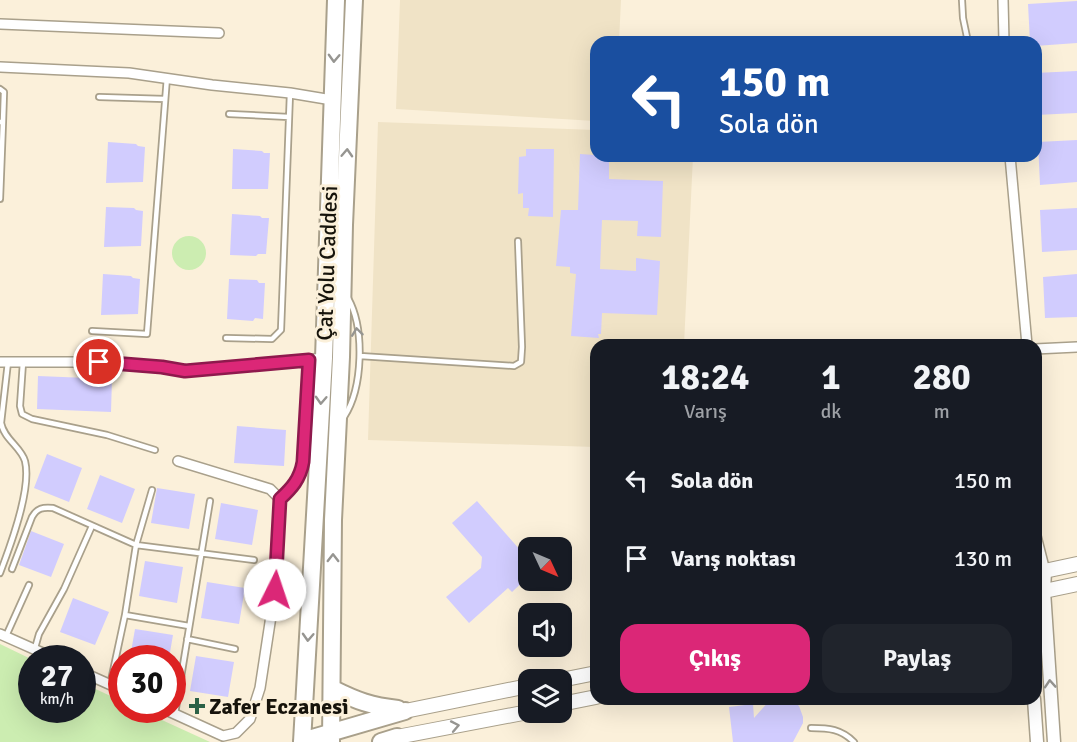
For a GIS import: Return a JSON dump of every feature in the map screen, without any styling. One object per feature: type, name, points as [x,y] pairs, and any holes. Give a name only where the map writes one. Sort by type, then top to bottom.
[{"type":"highway","name":"Çat Yolu Caddesi","points":[[300,742],[316,359],[336,0]]},
{"type":"highway","name":"Çat Yolu Caddesi","points":[[332,737],[333,520],[354,0]]},
{"type":"highway","points":[[333,689],[360,703],[405,711]]},
{"type":"highway","points":[[300,742],[332,737],[405,711]]},
{"type":"main road","points":[[1042,572],[1077,564]]},
{"type":"main road","points":[[1042,591],[1077,584]]},
{"type":"main road","points":[[572,678],[590,674]]},
{"type":"main road","points":[[405,711],[518,688]]},
{"type":"main road","points":[[572,702],[590,698]]},
{"type":"main road","points":[[390,740],[518,714]]},
{"type":"street","points":[[1003,0],[1004,36]]},
{"type":"street","points":[[0,24],[219,33]]},
{"type":"street","points":[[0,67],[129,73],[332,100]]},
{"type":"street","points":[[1011,162],[1026,339]]},
{"type":"street","points":[[1042,349],[1077,347]]},
{"type":"street","points":[[4,362],[99,362],[185,371],[316,359]]},
{"type":"street","points":[[178,461],[270,489],[280,499],[275,590],[260,688],[250,719],[236,733],[223,736],[186,719]]},
{"type":"street","points":[[1042,622],[1054,742]]},
{"type":"street","points":[[3,635],[24,645]]},
{"type":"street","points":[[1034,705],[1037,742]]},
{"type":"lane","points":[[962,0],[967,36]]},
{"type":"lane","points":[[92,331],[147,334],[166,77]]},
{"type":"lane","points":[[0,89],[4,92],[0,199]]},
{"type":"lane","points":[[226,338],[272,339],[281,330],[290,93]]},
{"type":"lane","points":[[99,97],[165,99]]},
{"type":"lane","points":[[229,114],[289,117]]},
{"type":"lane","points":[[360,356],[514,366],[521,362],[518,241]]},
{"type":"lane","points":[[338,427],[353,403],[359,376],[360,356],[354,309],[343,288]]},
{"type":"lane","points":[[280,499],[294,487],[301,474],[316,359]]},
{"type":"lane","points":[[0,573],[12,542],[28,478],[25,459],[1,433],[4,362]]},
{"type":"lane","points":[[23,362],[20,406],[22,414],[32,419],[107,435],[155,450]]},
{"type":"lane","points":[[119,645],[136,546],[152,490]]},
{"type":"lane","points":[[186,645],[210,501]]},
{"type":"lane","points":[[12,569],[36,511],[44,507],[53,508],[136,546],[254,560]]},
{"type":"lane","points":[[36,645],[92,526]]},
{"type":"lane","points":[[3,635],[29,585]]},
{"type":"lane","points":[[125,615],[189,626]]},
{"type":"lane","points":[[187,639],[235,649]]},
{"type":"lane","points":[[811,728],[832,728],[854,742]]},
{"type":"shaded area","points":[[400,0],[621,0],[619,36],[590,36],[590,121],[396,109]]},
{"type":"shaded area","points":[[378,122],[590,130],[590,162],[693,162],[684,339],[590,339],[590,447],[368,440]]},
{"type":"green space","points":[[189,236],[201,241],[206,253],[201,265],[189,270],[177,265],[172,253],[177,241]]},
{"type":"green space","points":[[0,644],[18,653],[18,723],[96,723],[96,689],[108,695],[108,723],[168,723],[210,742],[0,742]]},
{"type":"building","points":[[1077,1],[1077,43],[1042,46],[1042,36],[1030,36],[1028,4]]},
{"type":"building","points":[[1077,71],[1077,113],[1042,115],[1042,73]]},
{"type":"building","points":[[1077,140],[1077,182],[1040,185],[1039,162],[1042,162],[1042,142]]},
{"type":"building","points":[[108,142],[145,147],[143,182],[106,183]]},
{"type":"building","points":[[233,149],[270,153],[268,189],[232,189]]},
{"type":"building","points":[[526,149],[554,149],[553,217],[528,216],[529,208],[523,208],[523,193],[518,194],[519,157],[526,156]]},
{"type":"building","points":[[580,154],[590,155],[590,162],[609,162],[609,179],[663,181],[661,237],[637,236],[638,221],[602,220],[600,269],[636,271],[636,258],[660,261],[657,315],[602,313],[599,338],[571,336],[576,274],[570,273],[570,267],[556,266],[561,210],[578,210]]},
{"type":"building","points":[[106,207],[134,208],[143,211],[141,246],[104,247]]},
{"type":"building","points":[[1077,208],[1077,250],[1042,252],[1040,210]]},
{"type":"building","points":[[232,214],[269,218],[266,254],[230,255]]},
{"type":"building","points":[[103,274],[140,279],[138,314],[101,315]]},
{"type":"building","points":[[1077,274],[1077,317],[1045,318],[1043,277]]},
{"type":"building","points":[[229,279],[257,280],[259,283],[265,283],[263,319],[255,318],[253,321],[227,319]]},
{"type":"building","points":[[38,376],[112,379],[111,412],[37,409]]},
{"type":"building","points":[[237,426],[286,430],[284,466],[234,463]]},
{"type":"building","points":[[47,454],[82,468],[69,502],[34,488]]},
{"type":"building","points":[[100,475],[135,489],[122,523],[87,509]]},
{"type":"building","points":[[157,488],[195,494],[189,529],[151,523]]},
{"type":"building","points":[[477,501],[518,548],[518,586],[512,592],[508,588],[469,623],[446,597],[481,568],[482,557],[452,523]]},
{"type":"building","points":[[221,503],[258,510],[252,545],[215,539]]},
{"type":"building","points":[[31,531],[64,544],[51,577],[19,565]]},
{"type":"building","points":[[145,561],[183,567],[177,603],[139,596]]},
{"type":"building","points":[[207,582],[245,588],[239,624],[201,618]]},
{"type":"building","points":[[73,598],[109,612],[95,645],[60,632]]},
{"type":"building","points":[[135,629],[173,635],[171,645],[132,645]]},
{"type":"building","points":[[196,656],[234,662],[228,697],[190,691]]},
{"type":"building","points":[[753,705],[754,718],[766,705],[798,705],[803,723],[793,742],[733,742],[729,707]]},
{"type":"place","name":"Zafer Eczanesi","points":[[197,706]]},
{"type":"route","points":[[99,362],[185,371],[309,360],[305,449],[301,474],[294,487],[280,499],[275,590]]}]
